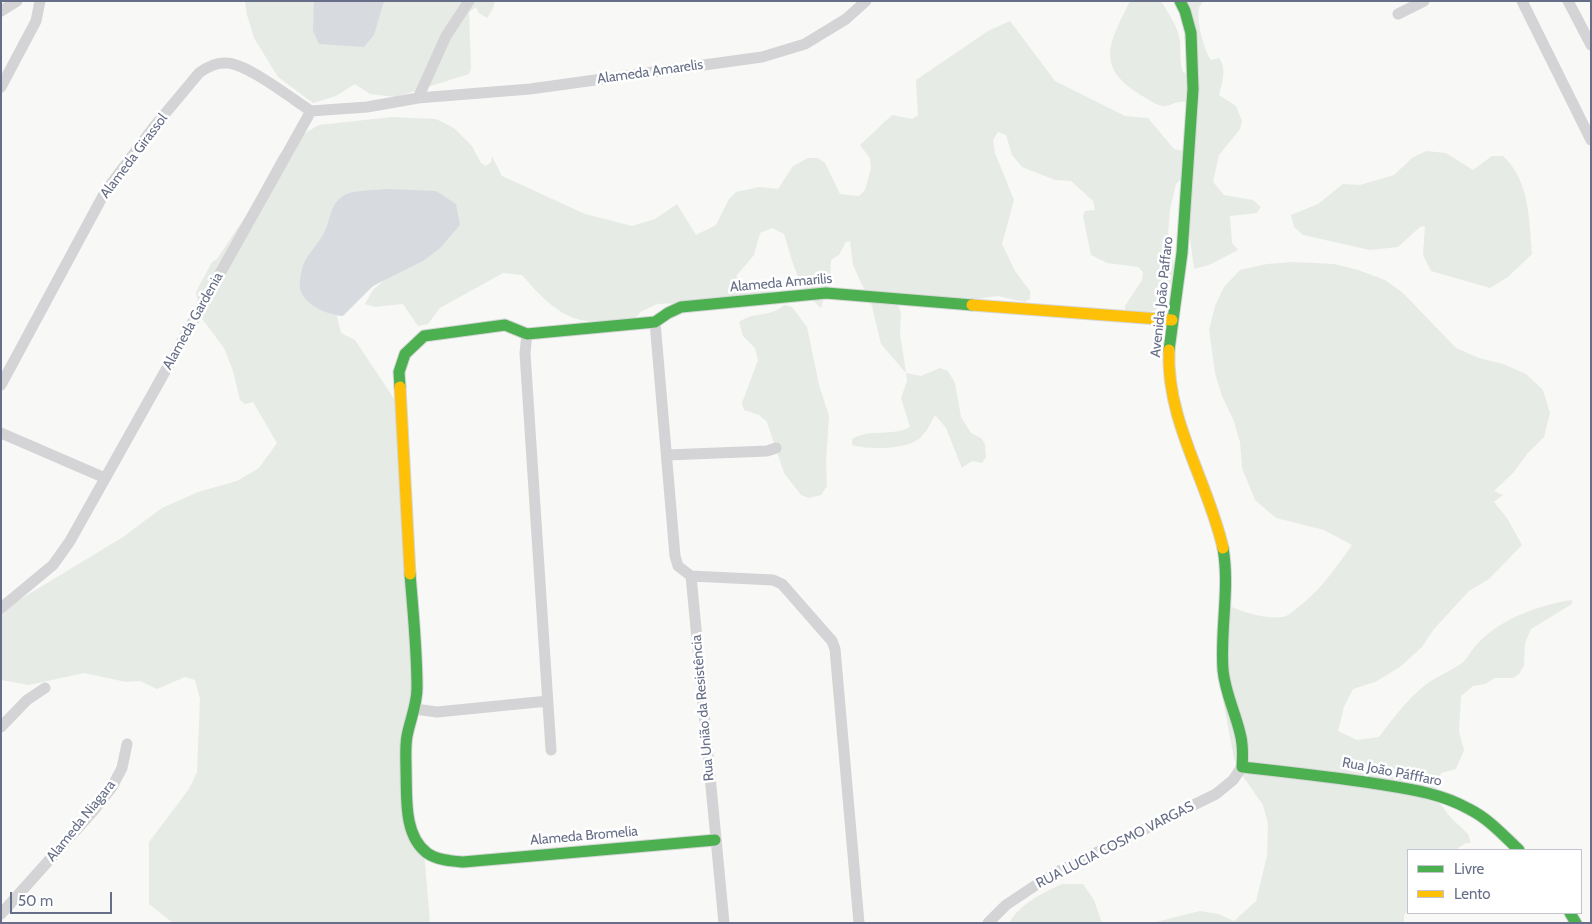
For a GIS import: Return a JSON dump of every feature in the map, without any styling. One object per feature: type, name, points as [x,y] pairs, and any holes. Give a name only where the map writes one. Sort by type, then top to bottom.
[{"type":"street","points":[[1,11],[17,1]]},
{"type":"street","points":[[1,87],[32,29],[40,1]]},
{"type":"street","points":[[311,111],[367,107],[418,98],[446,36],[469,1]]},
{"type":"street","name":"Alameda Amarelis","points":[[418,98],[530,89],[762,57],[813,40],[846,19],[866,1]]},
{"type":"street","name":"Avenida João Paffaro","points":[[1180,1],[1187,15],[1191,32],[1193,52],[1192,119],[1179,274],[1172,320],[1169,364],[1178,412],[1188,450],[1218,524],[1224,549],[1226,604],[1222,651],[1223,673],[1227,694],[1241,736],[1244,751],[1242,767]]},
{"type":"street","points":[[1398,14],[1424,1]]},
{"type":"street","points":[[1522,1],[1591,140]]},
{"type":"street","points":[[1568,1],[1591,45]]},
{"type":"street","name":"Alameda Girassol","points":[[1,385],[105,192],[153,128],[199,73],[208,66],[218,63],[235,64],[251,72],[311,111]]},
{"type":"street","name":"Alameda Gardenia","points":[[1,608],[52,565],[70,541],[311,111]]},
{"type":"street","name":"Alameda Amarilis","points":[[405,354],[424,336],[505,326],[527,334],[655,322],[681,307],[826,293],[848,293],[1172,320]]},
{"type":"street","points":[[655,322],[675,556],[678,566],[691,576],[773,580],[782,584],[832,641],[835,649],[858,923]]},
{"type":"street","points":[[527,334],[525,353],[552,750]]},
{"type":"street","name":"Alameda Bromelia","points":[[405,354],[399,372],[417,689],[415,709],[406,746],[407,805],[412,831],[417,842],[427,854],[443,860],[463,862],[715,840]]},
{"type":"street","points":[[1,433],[105,478]]},
{"type":"street","points":[[667,455],[767,451],[776,448]]},
{"type":"street","name":"Rua União da Resistência","points":[[691,576],[715,840]]},
{"type":"street","points":[[1,727],[27,700],[45,688]]},
{"type":"street","points":[[415,709],[437,712],[548,701]]},
{"type":"street","name":"Alameda Niagara","points":[[1,914],[94,810],[112,787],[122,768],[127,744]]},
{"type":"street","name":"Rua João Páfffaro","points":[[1242,767],[1337,777],[1426,792],[1470,809],[1519,849]]},
{"type":"street","name":"RUA LUCIA COSMO VARGAS","points":[[988,923],[1006,905],[1051,875],[1216,794],[1233,780],[1242,767]]},
{"type":"street","points":[[715,840],[724,923]]},
{"type":"shaded area","points":[[245,1],[495,1],[493,9],[487,18],[479,13],[476,7],[469,12],[471,69],[469,74],[396,97],[370,94],[355,84],[336,96],[313,103],[278,77],[254,38]]},
{"type":"shaded area","points":[[314,1],[384,1],[374,35],[364,47],[319,44],[313,31]]},
{"type":"shaded area","points":[[1130,1],[1161,1],[1177,30],[1183,72],[1188,74],[1181,1],[1203,1],[1198,13],[1203,43],[1211,60],[1219,58],[1223,66],[1219,95],[1236,106],[1242,121],[1240,129],[1219,155],[1213,182],[1224,195],[1253,200],[1261,207],[1257,213],[1230,216],[1232,243],[1238,250],[1209,265],[1194,269],[1183,182],[1179,181],[1176,184],[1170,209],[1168,235],[1174,266],[1169,293],[1156,310],[1143,314],[1125,310],[1125,306],[1142,280],[1143,272],[1138,267],[1107,263],[1091,255],[1083,216],[1085,211],[1095,210],[1093,201],[1071,181],[1055,180],[1022,167],[1012,155],[1006,135],[998,132],[993,140],[995,153],[1014,200],[1002,244],[1015,271],[1030,291],[1030,299],[1024,302],[998,296],[963,301],[896,300],[901,313],[900,334],[906,373],[881,344],[872,306],[853,265],[850,241],[846,242],[839,255],[831,260],[830,279],[821,308],[807,292],[797,274],[784,234],[772,228],[760,233],[754,255],[736,276],[741,282],[774,292],[725,301],[657,304],[642,311],[624,328],[613,324],[572,317],[548,302],[522,275],[503,273],[440,308],[428,324],[418,326],[403,304],[375,307],[365,304],[373,290],[435,236],[335,308],[341,333],[355,340],[401,409],[415,709],[407,736],[412,831],[424,851],[430,923],[173,923],[149,904],[149,842],[189,789],[197,772],[200,699],[195,680],[185,677],[157,689],[140,681],[126,682],[84,673],[29,685],[1,680],[1,611],[123,537],[162,508],[198,492],[237,481],[259,468],[277,443],[253,402],[245,404],[240,400],[233,371],[224,348],[200,316],[196,292],[212,262],[217,259],[249,211],[279,155],[298,137],[319,125],[392,117],[436,119],[454,128],[472,146],[481,163],[486,166],[491,162],[492,156],[502,176],[585,214],[632,226],[655,219],[677,204],[696,235],[716,225],[729,199],[736,192],[759,187],[778,189],[793,166],[808,158],[818,158],[825,163],[840,194],[859,196],[865,190],[871,168],[870,158],[860,145],[892,115],[912,119],[918,115],[916,80],[988,31],[1010,21],[1055,81],[1125,116],[1148,118],[1174,149],[1183,151],[1189,103],[1181,102],[1163,106],[1147,99],[1132,89],[1120,79],[1113,69],[1110,58],[1111,48],[1118,25]]},
{"type":"shaded area","points":[[1426,151],[1446,153],[1473,170],[1492,156],[1503,156],[1519,177],[1529,215],[1532,254],[1508,277],[1490,288],[1431,271],[1423,255],[1425,226],[1420,227],[1398,247],[1370,250],[1303,235],[1294,227],[1291,215],[1318,204],[1343,184],[1360,185],[1394,175],[1412,158]]},
{"type":"shaded area","points":[[388,189],[436,191],[456,204],[460,225],[440,248],[423,261],[373,286],[343,316],[330,314],[317,308],[302,294],[300,286],[302,269],[324,233],[335,204],[347,194]]},
{"type":"shaded area","points":[[1293,262],[1334,264],[1385,280],[1403,293],[1456,348],[1526,374],[1543,390],[1550,413],[1544,437],[1527,454],[1514,472],[1494,491],[1503,495],[1494,502],[1507,518],[1522,545],[1489,579],[1469,591],[1434,629],[1422,647],[1400,667],[1375,682],[1353,689],[1344,707],[1338,731],[1357,740],[1379,737],[1418,691],[1463,662],[1477,644],[1497,627],[1521,614],[1546,605],[1572,600],[1572,604],[1531,629],[1525,643],[1524,666],[1519,674],[1513,678],[1495,678],[1485,684],[1473,686],[1461,696],[1459,731],[1464,750],[1456,769],[1441,773],[1435,797],[1451,818],[1468,834],[1471,843],[1466,843],[1457,849],[1407,849],[1407,912],[1404,915],[1404,923],[1152,923],[1200,911],[1218,914],[1234,921],[1256,901],[1267,856],[1268,824],[1263,805],[1242,775],[1234,758],[1221,690],[1226,604],[1247,613],[1264,617],[1287,615],[1305,602],[1320,587],[1352,545],[1324,530],[1276,518],[1255,500],[1242,468],[1240,442],[1215,373],[1209,330],[1215,306],[1224,287],[1240,270],[1267,264]]},
{"type":"shaded area","points":[[784,305],[792,307],[807,327],[819,385],[829,416],[826,462],[827,486],[821,495],[809,498],[801,495],[784,473],[767,422],[759,415],[744,410],[742,403],[758,360],[755,348],[743,336],[739,322],[750,317],[773,312]]},
{"type":"shaded area","points":[[940,368],[948,371],[955,383],[961,417],[971,433],[981,438],[985,444],[986,457],[982,463],[972,461],[962,468],[946,428],[935,415],[922,436],[906,445],[868,448],[852,445],[852,439],[859,436],[896,432],[910,427],[901,398],[907,381],[906,373],[921,376]]},
{"type":"shaded area","points":[[1062,884],[1083,884],[1094,900],[1102,923],[1009,923],[1019,910],[1039,895]]},
{"type":"traffic: fast","points":[[1169,350],[1182,253],[1193,89],[1191,33],[1180,1]]},
{"type":"traffic: fast","points":[[400,387],[399,372],[405,354],[424,336],[505,325],[527,334],[655,322],[681,307],[826,293],[972,305]]},
{"type":"traffic: fast","points":[[1223,548],[1226,579],[1223,670],[1241,737],[1242,767],[1361,781],[1436,795],[1476,813],[1496,828],[1518,849]]},
{"type":"traffic: fast","points":[[410,574],[416,645],[417,688],[406,744],[407,803],[410,826],[419,845],[427,853],[440,859],[463,862],[715,840]]},
{"type":"traffic: fast","points":[[1571,914],[1576,923]]},
{"type":"traffic: slow","points":[[972,305],[1172,320]]},
{"type":"traffic: slow","points":[[1169,350],[1170,376],[1174,401],[1189,451],[1208,499],[1223,548]]},
{"type":"traffic: slow","points":[[400,387],[410,574]]}]
